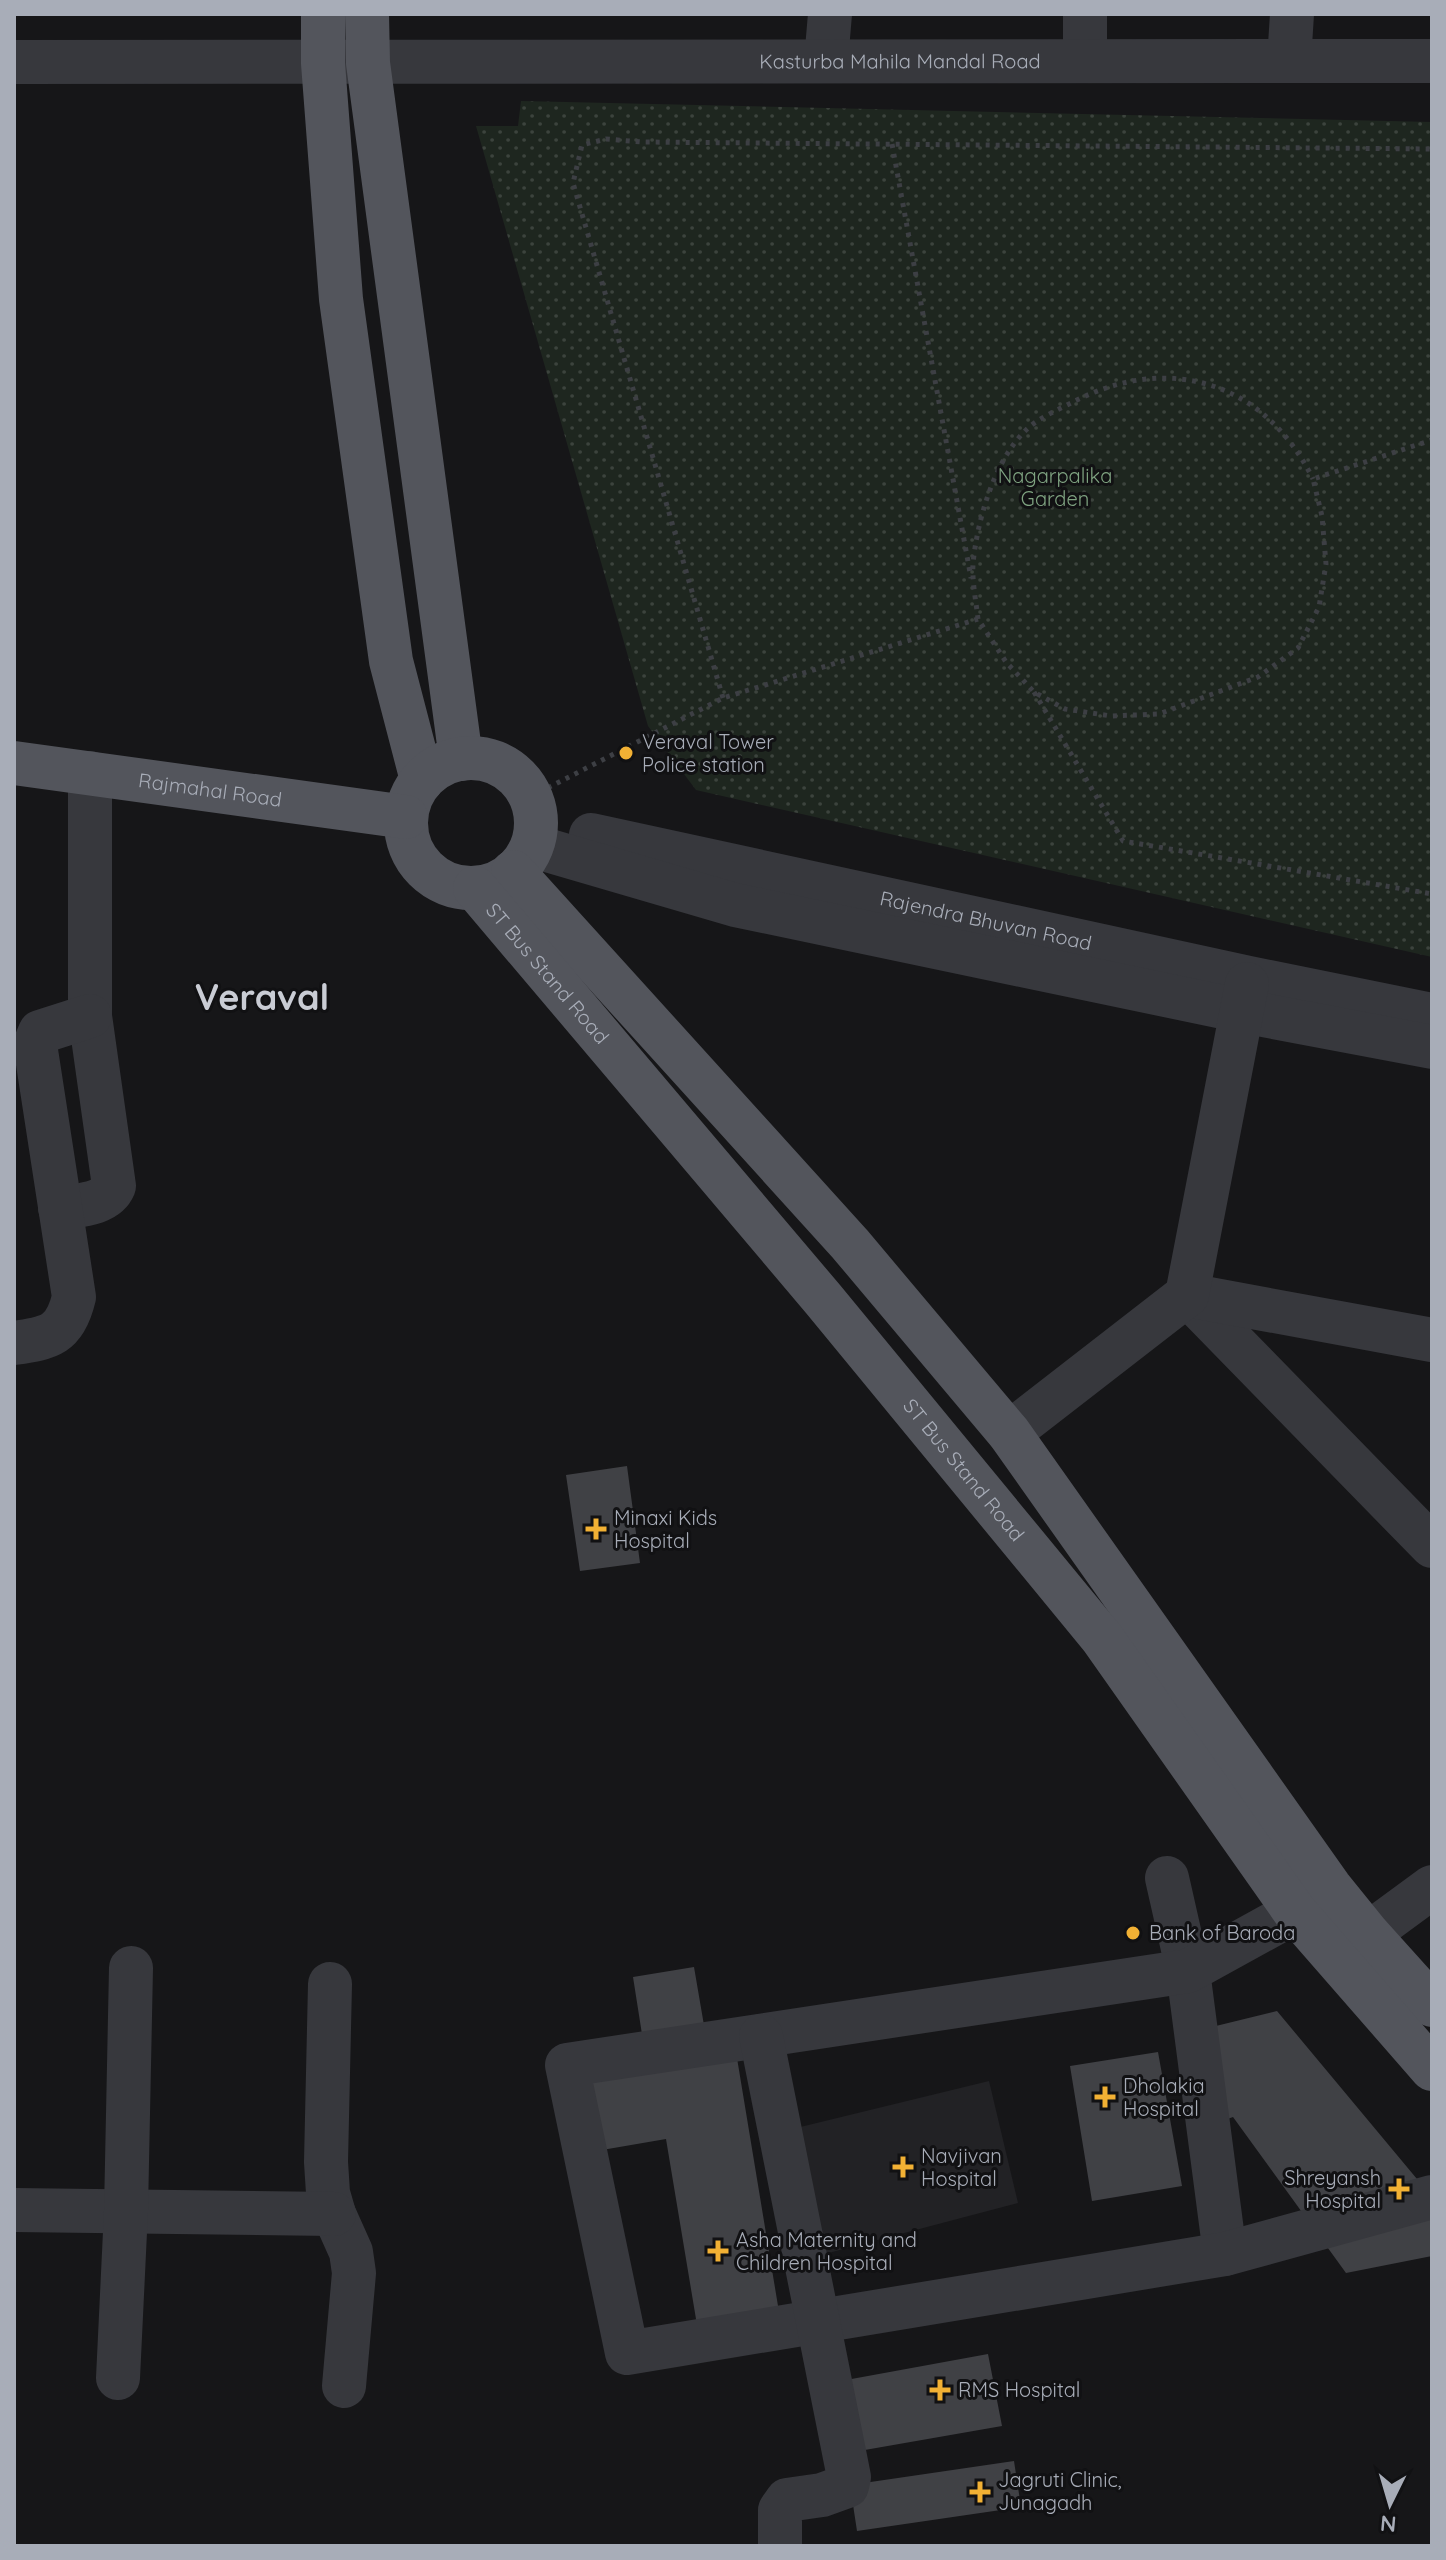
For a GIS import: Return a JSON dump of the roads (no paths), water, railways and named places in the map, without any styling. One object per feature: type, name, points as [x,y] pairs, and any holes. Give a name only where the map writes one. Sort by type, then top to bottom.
[{"type":"main road","points":[[323,14],[323,63],[341,299],[384,614],[414,798],[407,838],[415,856],[428,872],[445,883],[465,888],[518,845],[522,782],[505,767],[484,759],[461,759],[440,766],[414,798]]},
{"type":"main road","points":[[367,14],[368,63],[461,759]]},
{"type":"main road","name":"Rajmahal Road","points":[[14,763],[90,773],[414,798]]},
{"type":"main road","name":"ST Bus Stand Road","points":[[518,845],[1009,1433],[1330,1887],[1432,2005]]},
{"type":"main road","name":"ST Bus Stand Road","points":[[518,845],[823,1299],[1102,1638],[1295,1912],[1432,2069]]},
{"type":"street","points":[[826,61],[830,14]]},
{"type":"street","points":[[1085,14],[1085,61]]},
{"type":"street","points":[[1289,61],[1292,14]]},
{"type":"street","name":"Kasturba Mahila Mandal Road","points":[[14,62],[1432,61]]},
{"type":"street","points":[[60,1208],[95,1202],[111,1194],[114,1186],[90,1016],[90,773]]},
{"type":"street","name":"Rajendra Bhuvan Road","points":[[518,845],[1245,994],[1432,1015]]},
{"type":"street","points":[[1009,1433],[1187,1295],[1245,994],[1432,1047]]},
{"type":"street","points":[[14,1343],[44,1339],[69,1320],[74,1297],[35,1044],[40,1032],[90,1016]]},
{"type":"street","points":[[1187,1295],[1432,1340]]},
{"type":"street","points":[[1187,1295],[1432,1546]]},
{"type":"street","points":[[1167,1878],[1188,1971],[1225,2254]]},
{"type":"street","points":[[1330,1887],[1295,1912],[1188,1971],[567,2065],[627,2353],[1225,2254],[1432,2197]]},
{"type":"street","points":[[1368,1934],[1432,1887]]},
{"type":"street","points":[[118,2378],[126,2211],[131,1968]]},
{"type":"street","points":[[330,1984],[328,2193],[351,2252],[354,2273],[344,2386]]},
{"type":"street","points":[[761,2036],[849,2477],[847,2486],[822,2495],[787,2500],[780,2510],[780,2546]]},
{"type":"street","points":[[14,2210],[334,2214]]},
{"type":"place","name":"Veraval Tower Police station","points":[[626,753]]},
{"type":"place","name":"Minaxi Kids Hospital","points":[[596,1529]]},
{"type":"place","name":"Bank of Baroda","points":[[1133,1933]]},
{"type":"place","name":"Dholakia Hospital","points":[[1105,2097]]},
{"type":"place","name":"Navjivan Hospital","points":[[903,2167]]},
{"type":"place","name":"Shreyansh Hospital","points":[[1399,2189]]},
{"type":"place","name":"Asha Maternity and Children Hospital","points":[[718,2251]]},
{"type":"place","name":"RMS Hospital","points":[[940,2390]]},
{"type":"place","name":"Jagruti Clinic, Junagadh","points":[[980,2492]]},
{"type":"district","name":"Veraval","points":[[262,997]]},
{"type":"park label","name":"Nagarpalika Garden","points":[[1055,488]]}]
